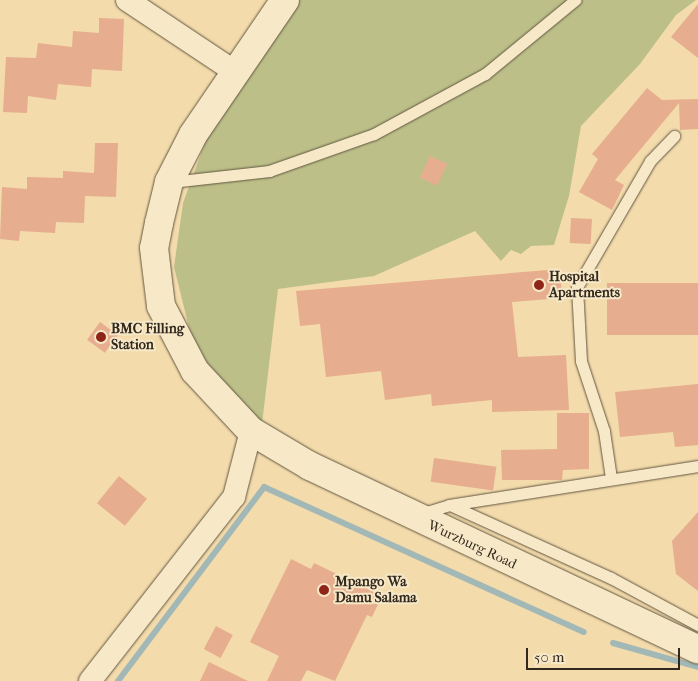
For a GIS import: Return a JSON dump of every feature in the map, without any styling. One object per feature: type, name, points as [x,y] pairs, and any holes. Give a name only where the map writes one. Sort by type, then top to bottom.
[{"type":"main road","name":"Wurzburg Road","points":[[285,0],[193,136],[169,182],[154,248],[161,306],[195,371],[251,431],[411,517],[698,649]]},
{"type":"street","points":[[127,0],[237,73]]},
{"type":"street","points":[[90,681],[234,497],[251,431]]},
{"type":"lane","points":[[169,182],[269,171],[374,134],[485,74],[575,0]]},
{"type":"lane","points":[[611,478],[604,432],[581,360],[577,287],[650,161],[674,136]]},
{"type":"lane","points":[[411,517],[449,505],[611,478],[698,466]]},
{"type":"lane","points":[[449,505],[611,578],[698,625]]},
{"type":"green space","points":[[295,0],[696,0],[676,15],[640,64],[581,126],[569,196],[554,245],[531,246],[521,254],[511,250],[501,261],[475,231],[374,276],[278,289],[262,424],[197,360],[174,267],[183,203],[214,118]]},
{"type":"building","points":[[698,4],[698,58],[671,37]]},
{"type":"building","points":[[99,18],[124,19],[122,71],[92,69],[91,87],[58,84],[56,100],[28,96],[27,113],[3,112],[6,57],[36,58],[38,43],[72,47],[73,31],[99,33]]},
{"type":"building","points":[[647,88],[662,100],[698,99],[698,129],[680,130],[679,103],[615,180],[624,185],[612,210],[579,192],[598,159],[592,154]]},
{"type":"building","points":[[95,143],[118,143],[116,197],[85,196],[84,223],[56,222],[55,233],[20,231],[19,241],[0,239],[2,187],[27,189],[27,177],[63,178],[63,171],[94,173]]},
{"type":"building","points":[[430,156],[447,164],[437,186],[420,178]]},
{"type":"building","name":"Hospital Apartments","points":[[571,218],[592,219],[591,244],[570,243]]},
{"type":"building","points":[[560,269],[562,298],[512,302],[518,357],[566,355],[569,410],[492,412],[492,400],[432,406],[431,394],[385,400],[381,371],[326,377],[320,324],[300,326],[296,291]]},
{"type":"building","points":[[607,283],[698,283],[698,335],[607,335]]},
{"type":"building","points":[[100,322],[118,335],[105,353],[87,340]]},
{"type":"building","points":[[698,384],[698,445],[675,447],[673,432],[620,437],[615,392]]},
{"type":"building","points":[[557,413],[589,413],[589,469],[563,470],[562,480],[502,480],[501,450],[557,449]]},
{"type":"building","points":[[434,458],[496,467],[493,491],[431,482]]},
{"type":"building","points":[[119,476],[147,499],[125,526],[97,503]]},
{"type":"building","points":[[698,512],[698,591],[676,574],[672,541]]},
{"type":"building","points":[[291,559],[311,569],[314,563],[382,596],[372,617],[367,615],[335,681],[307,670],[301,681],[267,681],[279,656],[250,642]]},
{"type":"building","points":[[216,626],[233,635],[221,658],[204,649]]},
{"type":"building","points":[[209,662],[248,681],[200,681]]},
{"type":"waterway","points":[[118,681],[264,487],[584,632]]},
{"type":"waterway","points":[[613,643],[698,667]]},
{"type":"place","name":"Hospital Apartments","points":[[539,285]]},
{"type":"place","name":"BMC Filling Station","points":[[101,337]]},
{"type":"place","name":"Mpango Wa Damu Salama","points":[[324,590]]}]
